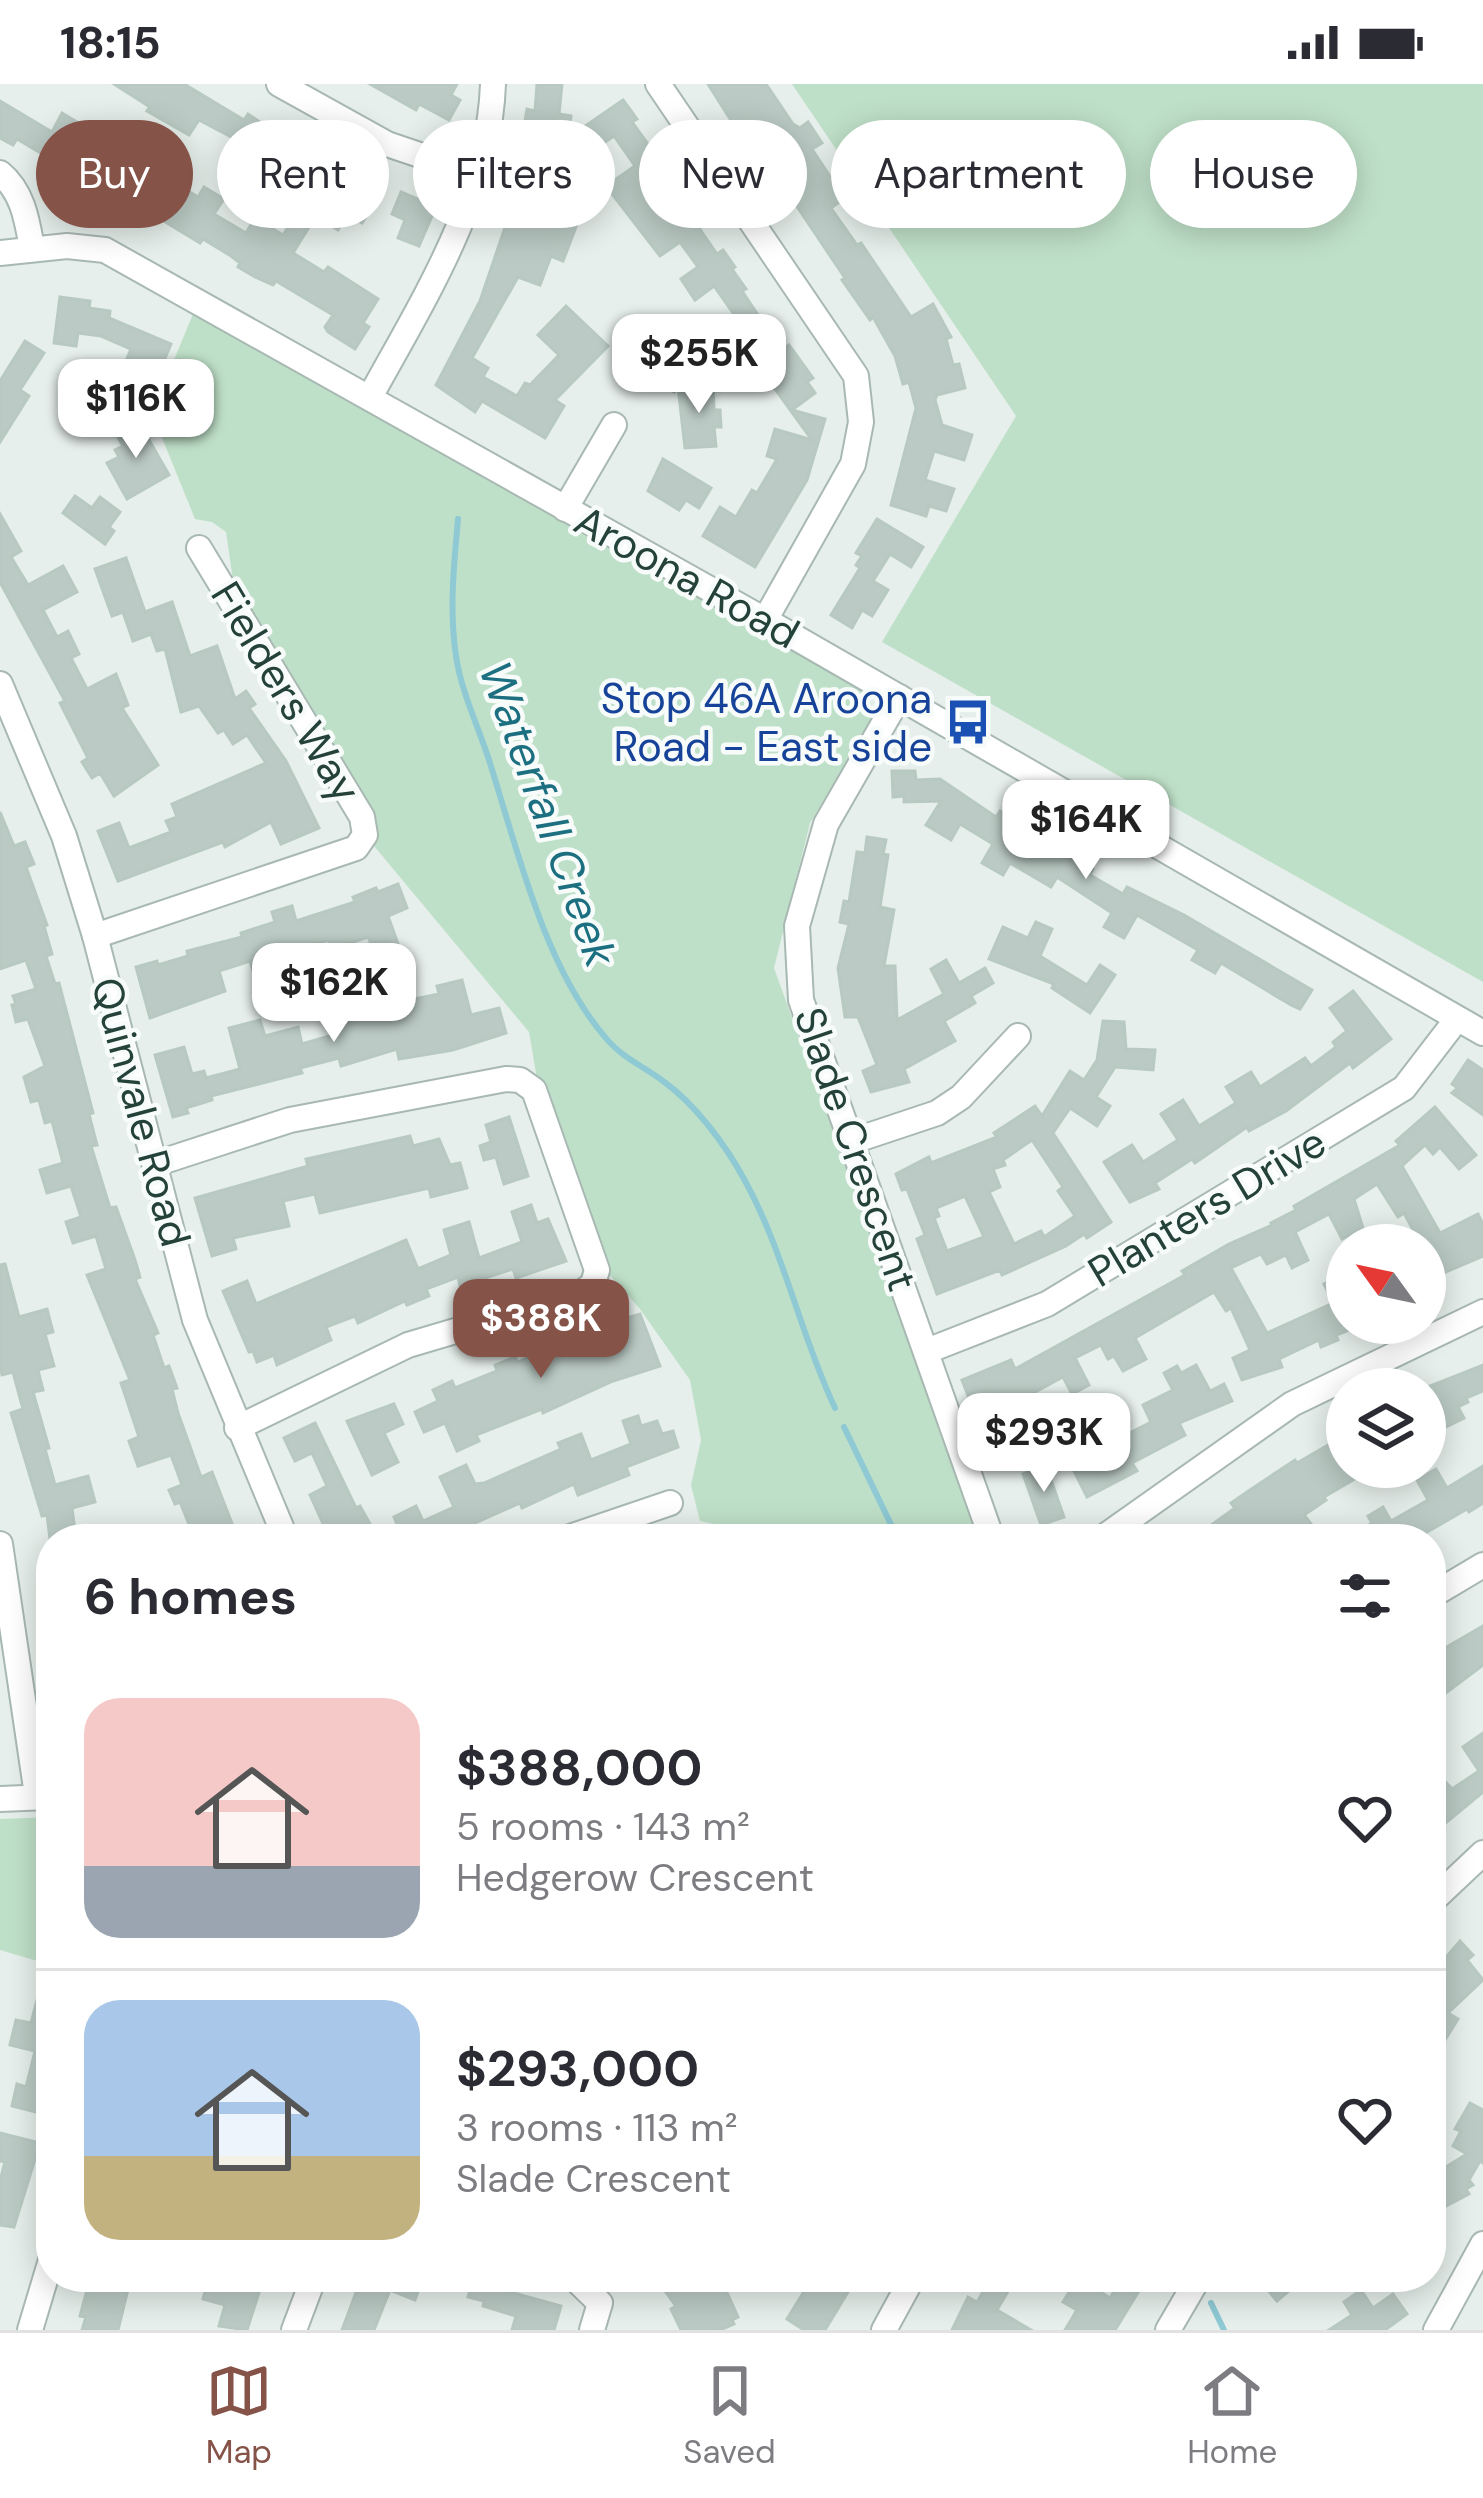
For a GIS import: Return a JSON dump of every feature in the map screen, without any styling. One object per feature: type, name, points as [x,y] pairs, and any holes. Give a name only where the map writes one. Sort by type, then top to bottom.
[{"type":"street","points":[[279,84],[387,144],[413,153]]},
{"type":"street","points":[[488,120],[493,84]]},
{"type":"street","points":[[658,84],[856,376],[861,422],[854,464],[765,620]]},
{"type":"street","points":[[0,173],[22,202],[32,248]]},
{"type":"street","points":[[370,397],[450,252],[458,228]]},
{"type":"street","name":"Aroona Road","points":[[0,253],[67,246],[105,250],[765,620],[1483,1034]]},
{"type":"street","points":[[566,509],[614,424]]},
{"type":"street","name":"Fielders Way","points":[[95,936],[356,848],[364,835],[362,817],[199,548]]},
{"type":"street","name":"Quinvale Road","points":[[0,684],[8,724],[64,836],[95,936],[195,1320],[279,1524]]},
{"type":"street","name":"Slade Crescent","points":[[898,697],[826,824],[797,926],[801,1000],[987,1524]]},
{"type":"street","name":"Planters Drive","points":[[927,1352],[1047,1304],[1404,1088],[1456,1019]]},
{"type":"street","points":[[850,1142],[937,1113],[961,1097],[1018,1036]]},
{"type":"street","points":[[155,1165],[290,1120],[520,1080],[534,1090],[597,1270],[593,1283],[580,1294],[408,1345],[237,1428]]},
{"type":"street","points":[[1122,1524],[1292,1404],[1483,1312]]},
{"type":"street","points":[[608,1524],[670,1503]]},
{"type":"street","points":[[2,1560],[36,1751]]},
{"type":"street","points":[[1446,1587],[1483,1564]]},
{"type":"street","points":[[0,1799],[36,1797]]},
{"type":"street","points":[[1446,1888],[1483,1852]]},
{"type":"street","points":[[1436,2330],[1483,2244]]},
{"type":"street","points":[[30,2330],[41,2292]]},
{"type":"street","points":[[294,2330],[308,2292]]},
{"type":"street","points":[[589,2292],[601,2303],[592,2330]]},
{"type":"street","points":[[884,2330],[906,2292]]},
{"type":"street","points":[[1168,2330],[1190,2292]]},
{"type":"green space","points":[[792,84],[1483,84],[1483,982],[882,642],[1016,416],[889,228],[1126,228],[1126,120],[831,120],[831,142]]},
{"type":"green space","points":[[193,314],[870,695],[873,718],[810,823],[774,968],[975,1524],[700,1521],[691,1485],[701,1440],[690,1380],[608,1273],[537,1079],[529,1032],[374,846],[373,820],[233,580],[226,532],[212,522],[195,519],[152,413]]},
{"type":"green space","points":[[36,1818],[36,1961],[0,1950],[0,1819]]},
{"type":"building","points":[[114,84],[184,84],[244,120],[217,120],[217,129],[199,120],[193,129],[193,120],[163,120],[147,111],[150,107]]},
{"type":"building","points":[[370,84],[457,84],[451,95],[460,100],[449,120],[419,104],[416,110]]},
{"type":"building","points":[[537,84],[562,84],[559,114],[571,116],[570,120],[525,120],[527,109],[535,111]]},
{"type":"building","points":[[708,84],[766,84],[790,120],[731,120]]},
{"type":"building","points":[[623,100],[637,119],[632,122],[639,132],[639,228],[699,228],[717,254],[723,250],[735,267],[746,289],[742,291],[764,324],[784,349],[789,345],[813,378],[807,382],[815,393],[792,410],[825,419],[807,480],[755,567],[703,536],[720,507],[736,517],[752,490],[757,493],[777,459],[767,456],[775,429],[812,440],[765,375],[770,371],[737,330],[741,327],[738,320],[714,286],[695,300],[681,279],[698,267],[680,242],[660,256],[615,198],[615,180],[635,166],[615,137],[615,120],[594,120]]},
{"type":"building","points":[[0,101],[36,122],[36,150],[17,139],[13,145],[0,138]]},
{"type":"building","points":[[808,122],[822,143],[812,149],[831,178],[831,228],[845,228],[857,245],[861,243],[911,317],[933,304],[951,337],[946,339],[953,365],[959,364],[965,388],[937,395],[935,400],[942,425],[972,435],[964,460],[934,451],[925,480],[954,489],[946,511],[929,506],[926,516],[891,505],[916,408],[895,356],[873,317],[870,320],[842,280],[845,278],[807,221]]},
{"type":"building","points":[[204,187],[217,195],[217,228],[246,233],[249,228],[271,228],[283,235],[288,228],[309,228],[293,253],[324,272],[328,267],[378,299],[355,349],[328,332],[325,327],[333,315],[276,281],[273,285],[255,277],[238,267],[240,263],[231,256],[175,228],[193,228],[193,194],[198,197]]},
{"type":"building","points":[[401,192],[413,197],[413,228],[427,228],[419,246],[398,238],[405,220],[392,214]]},
{"type":"building","points":[[505,228],[576,228],[563,261],[551,256],[540,285],[518,277],[472,358],[488,368],[483,377],[517,396],[525,383],[530,385],[559,355],[538,335],[566,306],[608,346],[555,400],[564,406],[545,438],[482,401],[475,412],[436,385],[480,301]]},
{"type":"building","points":[[60,297],[90,301],[89,308],[110,311],[109,318],[171,344],[150,394],[129,386],[135,371],[124,366],[131,349],[101,336],[78,333],[76,346],[54,343]]},
{"type":"building","points":[[670,335],[681,342],[685,336],[702,347],[674,392],[623,365],[637,343],[658,355]]},
{"type":"building","points":[[25,341],[44,353],[20,390],[29,396],[0,442],[0,381]]},
{"type":"building","points":[[713,385],[714,410],[720,410],[721,427],[714,427],[716,446],[685,448],[678,387]]},
{"type":"building","points":[[137,419],[169,475],[127,499],[107,463],[119,457],[115,450],[123,446],[115,432]]},
{"type":"building","points":[[663,459],[711,488],[699,508],[686,500],[679,510],[648,491]]},
{"type":"building","points":[[75,496],[92,508],[100,497],[120,512],[105,544],[63,513]]},
{"type":"building","points":[[0,514],[21,551],[11,557],[28,585],[63,566],[77,592],[43,610],[57,637],[68,631],[79,654],[71,658],[87,689],[116,674],[128,705],[122,708],[158,765],[114,796],[100,773],[92,778],[82,762],[88,758],[60,703],[65,701],[0,582]]},
{"type":"building","points":[[877,519],[923,547],[911,567],[890,554],[873,581],[888,590],[872,616],[862,610],[852,628],[831,615],[860,568],[856,565],[862,556],[856,553]]},
{"type":"building","points":[[126,558],[145,612],[172,602],[190,656],[217,646],[235,699],[246,691],[255,704],[249,708],[286,761],[319,828],[281,844],[271,822],[225,847],[223,842],[118,881],[98,831],[119,823],[129,848],[171,832],[166,821],[177,817],[172,804],[266,763],[247,735],[233,744],[224,730],[218,733],[199,706],[181,712],[165,649],[157,651],[151,634],[133,641],[123,612],[112,616],[95,569]]},
{"type":"building","points":[[892,771],[915,771],[916,780],[940,779],[996,817],[1000,811],[1025,825],[1023,829],[1079,856],[1077,860],[1093,869],[1090,875],[1123,894],[1127,887],[1184,915],[1312,990],[1300,1009],[1221,963],[1215,973],[1192,960],[1198,950],[1137,915],[1124,938],[1104,927],[1112,913],[1057,877],[1051,887],[1010,863],[1003,875],[982,863],[993,844],[960,824],[951,840],[926,825],[941,801],[904,802],[904,796],[893,797]]},
{"type":"building","points":[[0,812],[14,846],[25,842],[34,864],[26,867],[47,925],[52,954],[46,956],[55,984],[59,983],[93,1113],[89,1114],[97,1145],[91,1146],[110,1208],[116,1207],[135,1260],[140,1277],[135,1279],[158,1333],[153,1335],[164,1368],[169,1366],[177,1388],[172,1389],[178,1413],[201,1477],[212,1472],[232,1524],[189,1524],[169,1490],[182,1485],[171,1455],[138,1466],[129,1441],[139,1437],[121,1383],[130,1380],[87,1275],[106,1269],[96,1236],[73,1243],[66,1222],[81,1217],[71,1186],[47,1193],[40,1170],[63,1163],[52,1121],[45,1123],[39,1100],[31,1102],[24,1077],[45,1066],[28,1019],[16,1022],[12,1005],[16,1004],[13,996],[36,989],[26,960],[0,969]]},
{"type":"building","points":[[867,837],[886,840],[880,907],[894,910],[884,966],[895,966],[897,1020],[944,994],[931,969],[946,960],[959,983],[985,968],[993,983],[971,996],[975,1003],[944,1021],[955,1041],[904,1069],[909,1082],[871,1092],[863,1071],[877,1065],[858,1017],[845,1017],[838,968],[849,924],[840,922],[844,901],[849,902],[857,852],[865,853]]},
{"type":"building","points":[[398,884],[407,908],[388,916],[398,944],[375,953],[368,937],[332,949],[329,940],[276,956],[283,976],[257,984],[250,961],[219,971],[225,991],[150,1018],[136,967],[157,961],[158,965],[188,956],[187,951],[242,937],[241,933],[275,922],[272,912],[292,906],[296,921],[355,902],[353,897],[376,888],[378,892]]},
{"type":"building","points":[[1036,922],[1052,929],[1040,956],[1087,985],[1100,965],[1115,975],[1090,1013],[1052,988],[1054,984],[989,959],[1003,927],[1028,938]]},
{"type":"building","points":[[462,980],[471,1015],[499,1008],[506,1033],[453,1050],[399,1059],[397,1049],[341,1066],[339,1058],[300,1068],[302,1073],[211,1096],[212,1100],[173,1117],[155,1055],[184,1047],[192,1074],[204,1071],[206,1078],[240,1069],[229,1028],[260,1020],[265,1036],[298,1027],[302,1044],[333,1035],[331,1026],[393,1012],[391,1004],[439,994],[437,986]]},
{"type":"building","points":[[1353,991],[1391,1039],[1286,1111],[1249,1131],[1247,1127],[1195,1163],[1192,1159],[1155,1183],[1159,1189],[1130,1202],[1104,1162],[1132,1145],[1143,1162],[1178,1140],[1161,1114],[1183,1100],[1199,1126],[1236,1103],[1226,1087],[1251,1072],[1260,1087],[1305,1058],[1311,1066],[1336,1047],[1333,1042],[1347,1031],[1330,1008]]},
{"type":"building","points":[[1103,1021],[1124,1022],[1126,1049],[1155,1050],[1153,1070],[1115,1067],[1096,1097],[1110,1106],[1097,1126],[1070,1108],[1053,1133],[1111,1222],[1087,1238],[1084,1234],[1002,1275],[1000,1270],[937,1294],[917,1239],[925,1235],[896,1174],[929,1157],[931,1163],[997,1137],[994,1133],[1035,1106],[1042,1116],[1070,1071],[1084,1080],[1097,1060]],"holes":[[[1032,1140],[1063,1187],[1058,1191],[1075,1216],[1044,1237],[1041,1231],[1014,1244],[989,1192],[1000,1187],[993,1169],[1005,1165],[1003,1160]],[[965,1196],[984,1237],[947,1251],[934,1218],[939,1216],[936,1208]]]},
{"type":"building","points":[[1468,1060],[1483,1070],[1483,1115],[1452,1093],[1458,1088],[1452,1084]]},
{"type":"building","points":[[1435,1107],[1476,1155],[1459,1169],[1440,1147],[1433,1154],[1425,1145],[1402,1166],[1435,1224],[1410,1224],[1404,1213],[1398,1217],[1377,1184],[1354,1199],[1362,1224],[1334,1224],[1329,1214],[1295,1232],[1308,1260],[1292,1268],[1286,1255],[1267,1264],[1261,1254],[1231,1268],[1267,1333],[1326,1306],[1328,1344],[1321,1347],[1319,1340],[1279,1359],[1282,1367],[1242,1380],[1233,1358],[1250,1350],[1231,1308],[1226,1311],[1214,1292],[1135,1338],[1146,1359],[1123,1371],[1114,1356],[1108,1359],[1101,1345],[1075,1358],[1089,1385],[1072,1394],[1063,1377],[1026,1397],[1033,1415],[1030,1420],[1013,1427],[999,1392],[971,1403],[962,1380],[1011,1360],[1015,1369],[1185,1275],[1182,1271],[1229,1244],[1272,1225],[1296,1210],[1294,1206],[1400,1145],[1396,1141]]},
{"type":"building","points":[[509,1117],[528,1176],[504,1184],[496,1157],[484,1160],[480,1146],[491,1142],[486,1125]]},
{"type":"building","points":[[410,1136],[413,1146],[439,1139],[450,1165],[460,1163],[467,1188],[431,1197],[429,1188],[320,1213],[315,1194],[283,1201],[289,1226],[233,1238],[236,1249],[212,1256],[195,1198],[308,1166],[306,1159]]},
{"type":"building","points":[[531,1205],[537,1223],[548,1219],[566,1261],[516,1278],[513,1269],[460,1286],[458,1277],[426,1289],[429,1296],[407,1305],[405,1301],[358,1323],[355,1316],[326,1327],[331,1340],[277,1365],[274,1355],[257,1362],[253,1351],[249,1352],[223,1291],[247,1281],[256,1304],[406,1240],[418,1269],[451,1255],[444,1230],[469,1222],[479,1258],[522,1242],[512,1212]]},
{"type":"building","points":[[1478,1214],[1483,1224],[1483,1256],[1446,1272],[1446,1230]]},
{"type":"building","points":[[5,1264],[19,1317],[47,1309],[53,1332],[45,1334],[54,1366],[38,1370],[43,1390],[33,1392],[55,1485],[88,1476],[95,1502],[72,1508],[74,1524],[48,1524],[47,1515],[42,1516],[11,1413],[23,1409],[13,1372],[2,1375],[0,1365],[0,1265]]},
{"type":"building","points":[[640,1314],[660,1366],[476,1435],[479,1441],[457,1451],[445,1423],[424,1432],[415,1412],[438,1401],[433,1390],[452,1381],[455,1388],[497,1371],[495,1365],[515,1357],[518,1362],[591,1329]]},
{"type":"building","points":[[1196,1365],[1210,1391],[1224,1384],[1232,1401],[1179,1423],[1185,1435],[1132,1463],[1137,1471],[1087,1497],[1074,1471],[1096,1460],[1083,1434],[1111,1420],[1120,1438],[1151,1422],[1143,1405],[1173,1390],[1164,1373],[1177,1366],[1181,1373]]},
{"type":"building","points":[[1483,1365],[1483,1391],[1466,1398],[1468,1402],[1458,1407],[1464,1418],[1446,1427],[1446,1380]]},
{"type":"building","points":[[394,1404],[403,1424],[384,1433],[398,1462],[372,1475],[347,1421]]},
{"type":"building","points":[[638,1416],[641,1426],[657,1421],[662,1434],[673,1431],[678,1447],[626,1467],[629,1475],[578,1495],[574,1484],[473,1524],[397,1524],[394,1517],[416,1506],[423,1521],[454,1507],[440,1477],[466,1465],[475,1484],[484,1483],[561,1449],[558,1443],[581,1434],[591,1460],[631,1444],[623,1421]]},
{"type":"building","points":[[315,1423],[356,1508],[360,1506],[370,1524],[323,1524],[310,1495],[327,1486],[312,1453],[295,1461],[284,1438]]},
{"type":"building","points":[[1326,1446],[1326,1488],[1339,1488],[1304,1515],[1311,1524],[1213,1524],[1235,1508],[1231,1503],[1295,1460]]},
{"type":"building","points":[[1046,1466],[1064,1517],[1041,1524],[1023,1474]]},
{"type":"building","points":[[1483,1466],[1483,1503],[1469,1512],[1441,1524],[1370,1524],[1368,1516],[1383,1507],[1391,1521],[1428,1500],[1421,1488],[1446,1486]]},
{"type":"building","points":[[1483,1626],[1483,1665],[1446,1693],[1446,1647]]},
{"type":"building","points":[[1483,1733],[1483,1792],[1446,1823],[1446,1782],[1452,1789],[1479,1771],[1463,1747]]},
{"type":"building","points":[[1460,1941],[1473,1955],[1467,1960],[1483,1980],[1448,2013],[1458,2019],[1446,2038],[1446,1957]]},
{"type":"building","points":[[36,2004],[36,2112],[12,2106],[17,2084],[26,2087],[35,2051],[10,2045],[16,2020],[31,2023]]},
{"type":"building","points":[[1470,2103],[1483,2110],[1483,2163],[1469,2180],[1473,2185],[1466,2189],[1469,2194],[1446,2206],[1446,2167],[1467,2154],[1453,2146],[1461,2131],[1455,2129]]},
{"type":"building","points":[[0,2133],[36,2142],[14,2227],[0,2225],[5,2162],[0,2161]]},
{"type":"building","points":[[86,2292],[127,2292],[118,2330],[82,2330],[86,2317],[80,2316]]},
{"type":"building","points":[[205,2292],[259,2292],[247,2330],[219,2326],[225,2305],[203,2299]]},
{"type":"building","points":[[356,2292],[389,2292],[374,2330],[342,2330]]},
{"type":"building","points":[[395,2292],[418,2292],[415,2300]]},
{"type":"building","points":[[470,2292],[511,2292],[561,2306],[554,2330],[512,2330],[516,2316],[468,2297]]},
{"type":"building","points":[[666,2292],[727,2292],[738,2317],[720,2330],[681,2330],[671,2309],[676,2306]]},
{"type":"building","points":[[804,2292],[848,2292],[825,2330],[804,2330],[787,2319]]},
{"type":"building","points":[[983,2292],[1005,2292],[997,2310],[1031,2330],[952,2330],[968,2297],[977,2302]]},
{"type":"building","points":[[1069,2292],[1100,2292],[1110,2298],[1114,2292],[1138,2292],[1115,2330],[1065,2330],[1077,2310],[1063,2302]]},
{"type":"building","points":[[1362,2292],[1373,2308],[1393,2294],[1407,2314],[1385,2330],[1329,2330],[1352,2315],[1344,2302]]},
{"type":"waterway","name":"Waterfall Creek","points":[[458,519],[453,604],[458,669],[549,941],[565,976],[605,1037],[686,1101],[736,1166],[770,1235],[835,1408]]},
{"type":"waterway","name":"Waterfall Creek","points":[[844,1427],[891,1524]]},
{"type":"waterway","name":"Waterfall Creek","points":[[1211,2303],[1224,2330]]},
{"type":"place","name":"Stop 46A Aroona Road - East side","points":[[968,722]]}]
